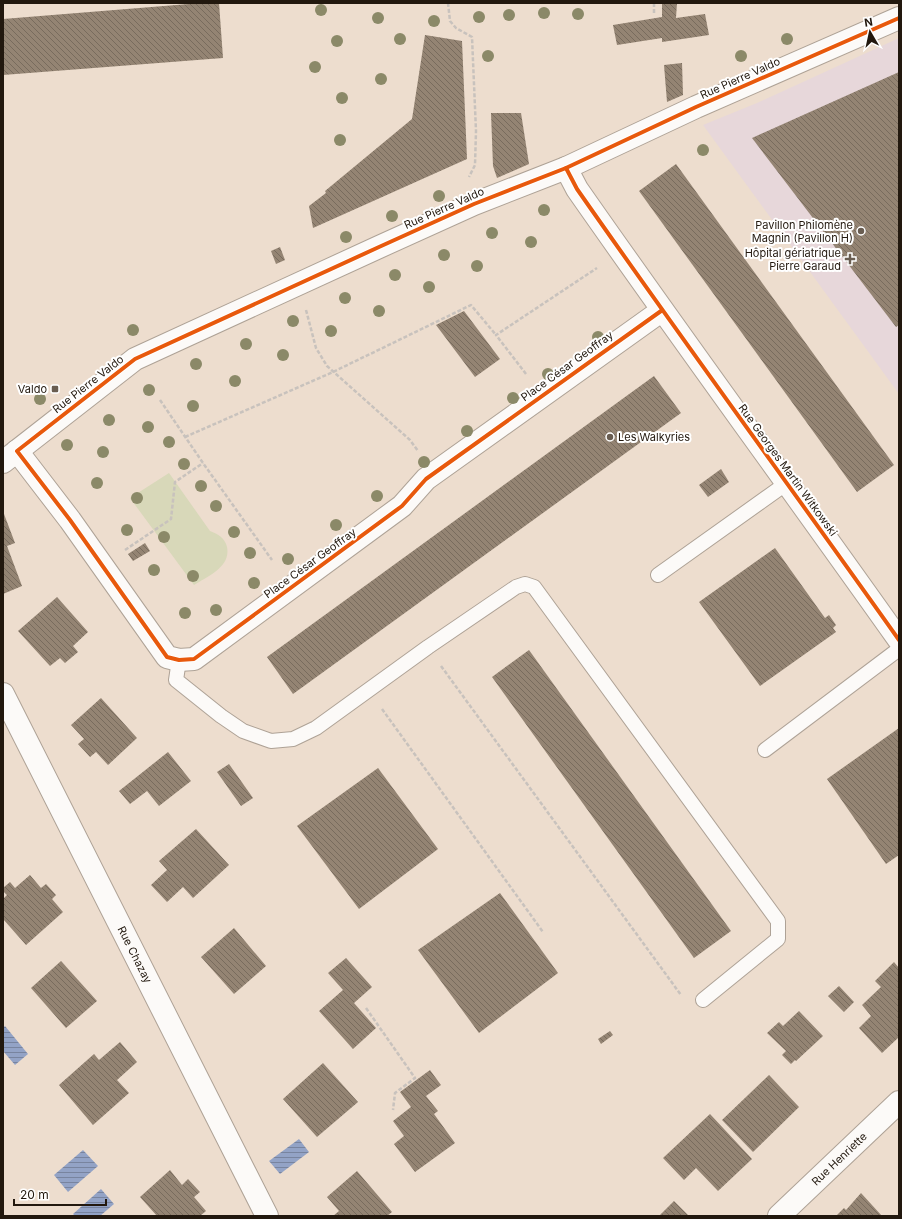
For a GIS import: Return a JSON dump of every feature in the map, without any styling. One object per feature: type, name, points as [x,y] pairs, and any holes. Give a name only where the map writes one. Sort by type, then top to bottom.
[{"type":"street","name":"Rue Pierre Valdo","points":[[10,457],[135,359],[474,204],[566,168],[696,107],[899,18]]},
{"type":"street","name":"Rue Georges Martin Witkowski","points":[[566,168],[577,189],[662,311],[899,640]]},
{"type":"street","name":"Place César Geoffray","points":[[178,660],[194,659],[402,506],[426,479],[662,311]]},
{"type":"street","points":[[10,457],[70,520],[167,657],[178,660]]},
{"type":"street","name":"Rue Chazay","points":[[3,694],[267,1216]]},
{"type":"street","name":"Rue Henriette","points":[[779,1216],[899,1102]]},
{"type":"lane","points":[[658,575],[787,483]]},
{"type":"lane","points":[[178,660],[176,680],[221,716],[243,731],[271,741],[294,739],[316,728],[428,647],[516,587],[525,584],[534,587],[778,921],[778,940],[702,1000]]},
{"type":"lane","points":[[766,750],[899,649]]},
{"type":"path","points":[[448,3],[450,21],[456,28],[472,37],[476,131],[475,158]]},
{"type":"path","points":[[654,3],[654,14]]},
{"type":"path","points":[[496,335],[597,268]]},
{"type":"path","points":[[185,437],[333,372],[471,305],[530,379]]},
{"type":"path","points":[[305,308],[316,348],[327,366],[415,446]]},
{"type":"path","points":[[160,400],[272,560]]},
{"type":"path","points":[[121,553],[171,519],[175,482],[203,463]]},
{"type":"path","points":[[428,647],[685,1001],[702,1000]]},
{"type":"path","points":[[368,690],[543,932]]},
{"type":"path","points":[[366,1008],[415,1078],[395,1093],[393,1110]]},
{"type":"shaded area","name":"Hôpital gériatrique Pierre Garaud","points":[[899,38],[899,394],[703,125],[757,103]]},
{"type":"green space","points":[[169,473],[210,531],[221,537],[225,541],[227,547],[226,560],[222,565],[212,574],[194,585],[130,498]]},
{"type":"water","points":[[5,1026],[28,1054],[15,1065],[3,1051],[3,1028]]},
{"type":"water","points":[[299,1139],[309,1152],[280,1174],[269,1161]]},
{"type":"water","points":[[83,1150],[98,1166],[68,1192],[54,1175]]},
{"type":"water","points":[[101,1189],[114,1204],[100,1216],[75,1216],[73,1214]]},
{"type":"building","points":[[201,3],[219,3],[223,58],[3,75],[3,19]]},
{"type":"building","points":[[662,3],[677,3],[676,18],[705,14],[709,35],[662,42],[662,38],[617,45],[613,25],[662,17]]},
{"type":"building","points":[[425,35],[462,41],[467,159],[313,228],[309,206],[412,119]]},
{"type":"building","points":[[682,63],[683,95],[667,102],[664,65]]},
{"type":"building","name":"Pavillon Philomène Magnin (Pavillon H)","points":[[899,72],[899,325],[896,327],[752,138]]},
{"type":"building","points":[[491,113],[521,113],[529,164],[497,178],[493,166]]},
{"type":"building","points":[[676,164],[894,465],[857,492],[639,191]]},
{"type":"building","points":[[280,247],[285,260],[276,264],[271,251]]},
{"type":"building","points":[[464,311],[500,359],[475,377],[436,325]]},
{"type":"building","points":[[654,376],[681,413],[293,694],[267,657]]},
{"type":"building","points":[[721,469],[729,482],[708,497],[699,485]]},
{"type":"building","points":[[4,514],[15,543],[7,546],[22,586],[3,594],[3,515]]},
{"type":"building","points":[[145,543],[150,551],[133,561],[128,554]]},
{"type":"building","points":[[775,548],[825,618],[829,615],[836,625],[833,628],[836,632],[760,686],[699,602]]},
{"type":"building","points":[[57,597],[88,632],[73,646],[78,652],[65,663],[60,658],[50,666],[18,631]]},
{"type":"building","points":[[529,650],[731,931],[694,958],[492,677]]},
{"type":"building","points":[[101,698],[137,738],[108,765],[96,752],[90,757],[78,744],[84,739],[71,725]]},
{"type":"building","points":[[899,728],[899,855],[886,864],[827,779]]},
{"type":"building","points":[[168,752],[191,781],[159,806],[147,791],[130,804],[119,791]]},
{"type":"building","points":[[229,764],[253,798],[241,806],[217,772]]},
{"type":"building","points":[[378,768],[438,849],[359,909],[297,826]]},
{"type":"building","points":[[196,829],[229,865],[193,898],[183,887],[167,902],[151,885],[167,870],[159,861]]},
{"type":"building","points":[[30,875],[41,888],[46,884],[56,895],[52,899],[63,912],[26,945],[3,919],[3,899],[7,895],[3,891],[3,888],[10,882],[15,888]]},
{"type":"building","points":[[500,893],[558,973],[479,1033],[418,950]]},
{"type":"building","points":[[234,928],[266,966],[234,994],[201,957]]},
{"type":"building","points":[[346,958],[372,987],[354,1003],[376,1028],[353,1049],[319,1011],[343,990],[328,973]]},
{"type":"building","points":[[61,961],[97,1001],[66,1028],[31,988]]},
{"type":"building","points":[[894,962],[899,968],[899,1037],[882,1053],[859,1028],[871,1016],[862,1005],[881,987],[875,981]]},
{"type":"building","points":[[839,986],[854,1002],[844,1012],[828,996]]},
{"type":"building","points":[[799,1011],[823,1036],[791,1064],[782,1055],[786,1051],[767,1033],[779,1022],[783,1026]]},
{"type":"building","points":[[610,1031],[613,1035],[601,1044],[598,1039]]},
{"type":"building","points":[[120,1042],[137,1062],[117,1080],[129,1093],[93,1125],[59,1085],[94,1054],[99,1060]]},
{"type":"building","points":[[323,1063],[358,1102],[317,1137],[283,1099]]},
{"type":"building","points":[[430,1070],[441,1085],[426,1096],[438,1111],[434,1114],[455,1143],[415,1172],[394,1144],[404,1136],[393,1121],[411,1107],[400,1092]]},
{"type":"building","points":[[769,1075],[799,1107],[753,1152],[722,1120]]},
{"type":"building","points":[[710,1114],[752,1159],[718,1191],[696,1168],[684,1180],[663,1158]]},
{"type":"building","points":[[170,1170],[182,1185],[188,1179],[200,1192],[194,1197],[206,1211],[200,1216],[157,1216],[140,1197]]},
{"type":"building","points":[[357,1171],[392,1212],[387,1216],[333,1216],[339,1211],[327,1197]]},
{"type":"building","points":[[861,1193],[882,1216],[836,1216],[844,1208],[846,1210]]},
{"type":"building","points":[[674,1201],[689,1216],[659,1216]]},
{"type":"cycle path","points":[[661,311],[426,479],[402,506],[194,659],[179,660],[167,657],[70,520],[17,451],[135,359],[474,204],[566,168],[696,107],[899,18]]},
{"type":"cycle path","points":[[566,168],[577,189],[617,246],[899,640]]},
{"type":"place","name":"Pavillon Philomène Magnin (Pavillon H)","points":[[861,231]]},
{"type":"place","name":"Hôpital gériatrique Pierre Garaud","points":[[850,259]]},
{"type":"place","name":"Valdo","points":[[55,389]]},
{"type":"place","name":"Les Walkyries","points":[[610,437]]}]
